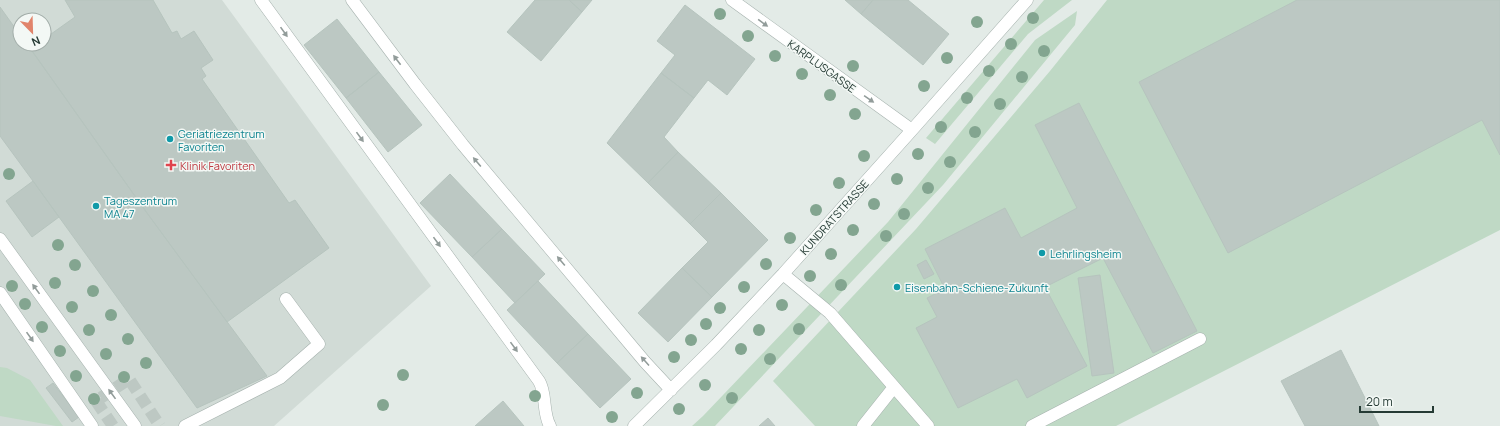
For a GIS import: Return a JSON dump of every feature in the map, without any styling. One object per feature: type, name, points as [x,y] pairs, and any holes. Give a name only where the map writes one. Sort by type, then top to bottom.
[{"type":"street","points":[[262,0],[539,381],[542,386],[546,414],[550,426]]},
{"type":"street","points":[[352,0],[463,145],[645,362],[671,390]]},
{"type":"street","name":"KARPLUSGASSE","points":[[732,0],[912,130]]},
{"type":"street","name":"KUNDRATSTRASSE","points":[[634,426],[716,345],[783,274],[1027,0]]},
{"type":"street","points":[[0,238],[135,426]]},
{"type":"street","points":[[783,274],[830,313],[928,426]]},
{"type":"street","points":[[0,293],[92,426]]},
{"type":"street","points":[[185,426],[280,378],[319,344],[286,299]]},
{"type":"street","points":[[1032,426],[1200,339]]},
{"type":"street","points":[[863,426],[894,387]]},
{"type":"shaded area","name":"Klinik Favoriten","points":[[0,0],[222,0],[431,286],[274,426],[0,426]]},
{"type":"green space","points":[[1044,0],[1072,0],[1028,34],[935,144],[926,138]]},
{"type":"green space","points":[[1107,0],[1500,0],[1500,230],[1116,426],[815,426],[773,381],[916,229],[1050,71]]},
{"type":"green space","points":[[1077,11],[1075,25],[943,185],[715,426],[692,426],[888,222],[1035,40]]},
{"type":"green space","points":[[0,367],[7,368],[30,380],[63,426],[0,416]]},
{"type":"building","name":"Geriatriezentrum Favoriten","points":[[65,0],[153,0],[172,33],[177,31],[181,39],[194,31],[213,60],[201,68],[206,76],[202,79],[289,203],[295,200],[329,248],[227,322],[147,213],[33,52],[52,52],[52,33],[75,17]]},
{"type":"building","points":[[535,0],[569,0],[582,12],[541,61],[507,32]]},
{"type":"building","points":[[569,0],[592,0],[582,12]]},
{"type":"building","points":[[845,0],[873,0],[861,14]]},
{"type":"building","points":[[873,0],[908,0],[949,34],[923,65],[861,14]]},
{"type":"building","points":[[1297,0],[1500,0],[1500,155],[1482,120],[1228,253],[1139,82]]},
{"type":"building","points":[[685,5],[755,59],[727,95],[708,80],[694,98],[661,73],[675,55],[657,41]]},
{"type":"building","name":"Tageszentrum MA 47","points":[[0,7],[12,24],[12,52],[33,52],[147,213],[267,376],[197,408],[0,136]]},
{"type":"building","points":[[337,19],[379,72],[346,98],[304,45]]},
{"type":"building","points":[[379,72],[422,125],[388,152],[346,98]]},
{"type":"building","points":[[661,73],[694,98],[664,137],[678,152],[648,183],[607,143]]},
{"type":"building","name":"Lehrlingsheim","points":[[1079,103],[1197,331],[1153,353],[1103,258],[1045,287],[1087,366],[1027,398],[1017,379],[958,408],[916,328],[937,317],[927,298],[945,289],[925,249],[1005,208],[1021,238],[1077,208],[1035,125]]},
{"type":"building","points":[[678,152],[721,193],[690,224],[648,183]]},
{"type":"building","points":[[450,174],[502,229],[472,257],[420,203]]},
{"type":"building","points":[[33,181],[59,217],[32,237],[6,201]]},
{"type":"building","points":[[721,193],[768,240],[712,297],[682,268],[708,242],[690,224]]},
{"type":"building","points":[[502,229],[545,274],[515,303],[472,257]]},
{"type":"building","points":[[926,260],[934,274],[924,279],[917,265]]},
{"type":"building","points":[[682,268],[712,297],[668,342],[638,313]]},
{"type":"building","points":[[1100,275],[1114,373],[1092,376],[1078,278]]},
{"type":"building","points":[[538,281],[588,334],[557,363],[507,310]]},
{"type":"building","points":[[588,334],[631,379],[600,408],[557,363]]},
{"type":"building","points":[[1341,350],[1379,426],[1305,426],[1281,381]]},
{"type":"building","points":[[53,383],[79,417],[72,422],[46,388]]},
{"type":"building","points":[[503,401],[524,426],[475,426]]},
{"type":"building","points":[[768,418],[775,426],[759,426]]},
{"type":"tunnel","points":[[113,426],[96,401],[129,379],[160,426]]},
{"type":"place","name":"Geriatriezentrum Favoriten","points":[[170,139]]},
{"type":"place","name":"Klinik Favoriten","points":[[171,165]]},
{"type":"place","name":"Tageszentrum MA 47","points":[[96,206]]},
{"type":"place","name":"Lehrlingsheim","points":[[1042,253]]},
{"type":"place","name":"Eisenbahn-Schiene-Zukunft","points":[[897,287]]}]
